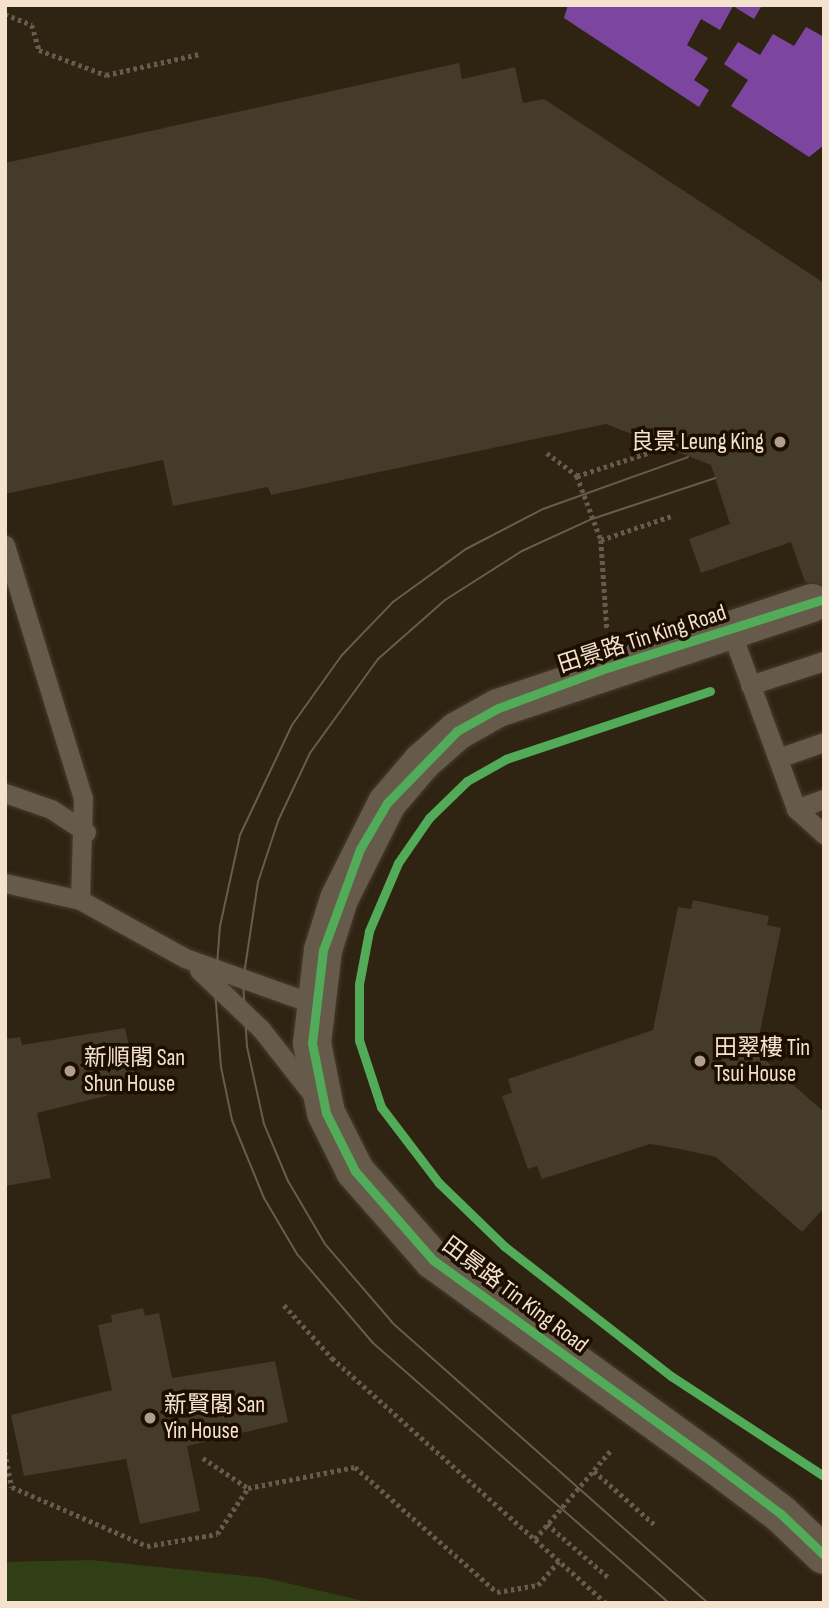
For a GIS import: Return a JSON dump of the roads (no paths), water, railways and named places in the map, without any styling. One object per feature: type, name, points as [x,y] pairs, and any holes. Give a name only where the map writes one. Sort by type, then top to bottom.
[{"type":"street","name":"田景路 Tin King Road","points":[[812,603],[731,631],[609,667],[498,709],[457,732],[422,762],[387,803],[360,849],[323,950],[314,1004],[316,1080],[326,1113],[355,1171],[433,1260],[726,1472],[824,1555]]},
{"type":"lane","points":[[5,545],[76,763],[86,832],[79,900]]},
{"type":"lane","points":[[731,631],[796,809],[824,834]]},
{"type":"lane","points":[[750,685],[824,661]]},
{"type":"lane","points":[[778,758],[824,742]]},
{"type":"lane","points":[[5,793],[51,809],[86,832]]},
{"type":"lane","points":[[796,809],[824,799]]},
{"type":"lane","points":[[5,883],[79,900],[186,958],[314,1004]]},
{"type":"lane","points":[[186,958],[261,1030],[326,1113]]},
{"type":"tram line","points":[[669,1603],[373,1343],[297,1254],[264,1198],[232,1120],[221,1067],[215,991],[220,926],[240,835],[292,725],[342,655],[393,602],[466,549],[543,509],[688,457]]},
{"type":"tram line","points":[[708,1603],[392,1322],[325,1244],[288,1181],[264,1124],[247,1047],[243,981],[258,882],[278,821],[310,753],[378,659],[445,600],[522,551],[592,519],[715,478]]},
{"type":"place","name":"良景 Leung King","points":[[780,442]]},
{"type":"place","name":"田翠樓 Tin Tsui House","points":[[700,1061]]},
{"type":"place","name":"新順閣 San Shun House","points":[[70,1071]]},
{"type":"place","name":"新賢閣 San Yin House","points":[[150,1418]]}]
